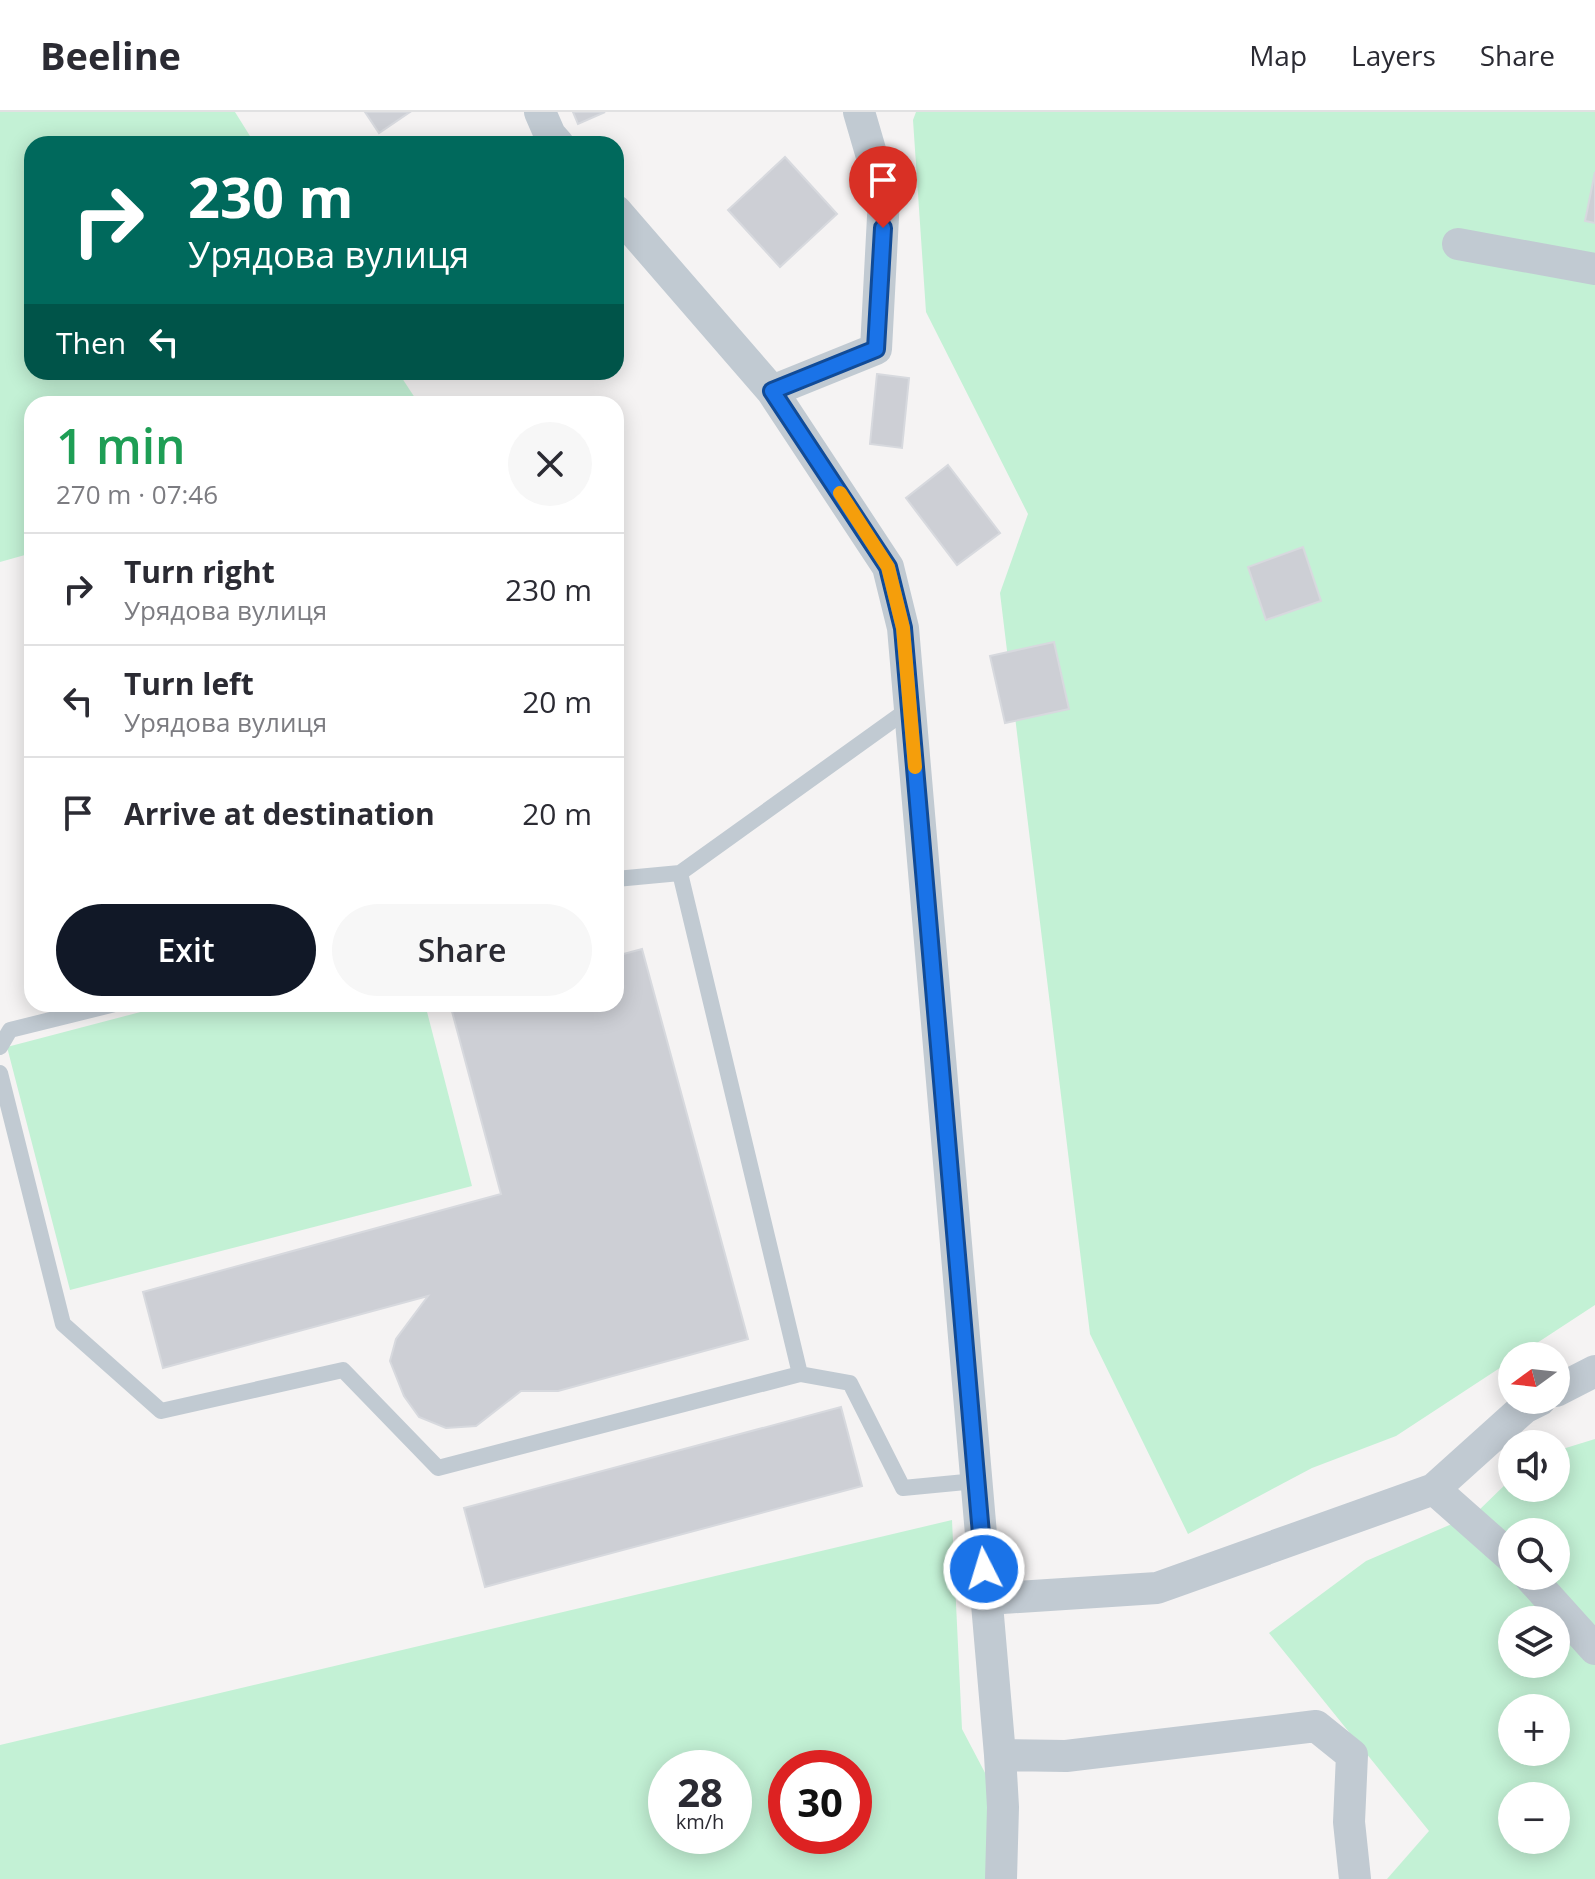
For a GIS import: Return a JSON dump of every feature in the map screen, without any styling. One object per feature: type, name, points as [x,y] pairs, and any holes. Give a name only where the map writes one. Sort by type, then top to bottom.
[{"type":"street","points":[[540,112],[551,136]]},
{"type":"street","points":[[772,391],[876,349],[884,198],[859,112]]},
{"type":"street","points":[[624,220],[772,391],[888,567],[903,628],[1000,1755],[1003,1807],[1001,1879]]},
{"type":"street","points":[[1458,244],[1595,269]]},
{"type":"street","points":[[1570,1384],[1595,1371]]},
{"type":"street","points":[[987,1599],[1157,1588],[1434,1489],[1517,1414]]},
{"type":"street","points":[[1434,1489],[1498,1546]]},
{"type":"street","points":[[1542,1590],[1595,1649]]},
{"type":"street","points":[[1000,1755],[1066,1756],[1316,1726],[1352,1755],[1349,1822],[1355,1879]]},
{"type":"lane","points":[[624,878],[680,873],[910,708]]},
{"type":"lane","points":[[680,873],[800,1374]]},
{"type":"lane","points":[[0,1047],[10,1030],[83,1012]]},
{"type":"lane","points":[[0,1073],[63,1324],[161,1411],[343,1370],[438,1468],[800,1374],[850,1383],[903,1488],[976,1481]]},
{"type":"green space","points":[[0,112],[235,112],[250,136],[24,136],[24,380],[403,380],[414,396],[24,396],[24,555],[0,562]]},
{"type":"green space","points":[[916,112],[1595,112],[1595,1305],[1538,1342],[1498,1342],[1498,1369],[1396,1436],[1312,1468],[1188,1534],[1090,1334],[1000,593],[1028,514],[926,312],[913,120]]},
{"type":"green space","points":[[140,1012],[427,1012],[472,1186],[70,1290],[7,1047]]},
{"type":"green space","points":[[1595,1439],[1595,1879],[1387,1879],[1429,1831],[1269,1633],[1366,1561],[1475,1514],[1498,1492],[1498,1502],[1570,1502],[1570,1447]]},
{"type":"green space","points":[[952,1520],[962,1729],[1003,1807],[1001,1879],[0,1879],[0,1745]]},
{"type":"building","points":[[365,112],[410,112],[379,133]]},
{"type":"building","points":[[573,112],[605,112],[578,124]]},
{"type":"building","points":[[785,157],[837,214],[780,267],[728,210]]},
{"type":"building","points":[[1595,172],[1595,223],[1585,221]]},
{"type":"building","points":[[877,374],[909,378],[902,448],[870,444]]},
{"type":"building","points":[[948,465],[1000,533],[957,565],[906,498]]},
{"type":"building","points":[[1303,547],[1321,601],[1266,620],[1248,567]]},
{"type":"building","points":[[1054,642],[1069,709],[1005,723],[990,656]]},
{"type":"building","points":[[642,949],[748,1339],[558,1391],[521,1391],[476,1426],[446,1428],[419,1417],[404,1396],[390,1361],[396,1339],[428,1296],[163,1368],[143,1292],[501,1194],[452,1012],[624,1012],[624,954]]},
{"type":"building","points":[[841,1407],[862,1486],[485,1587],[464,1508]]},
{"type":"slow traffic","points":[[840,493],[888,567],[903,628],[915,767]]},
{"type":"route","points":[[883,228],[876,349],[772,391],[888,567],[903,628],[984,1569]]}]
